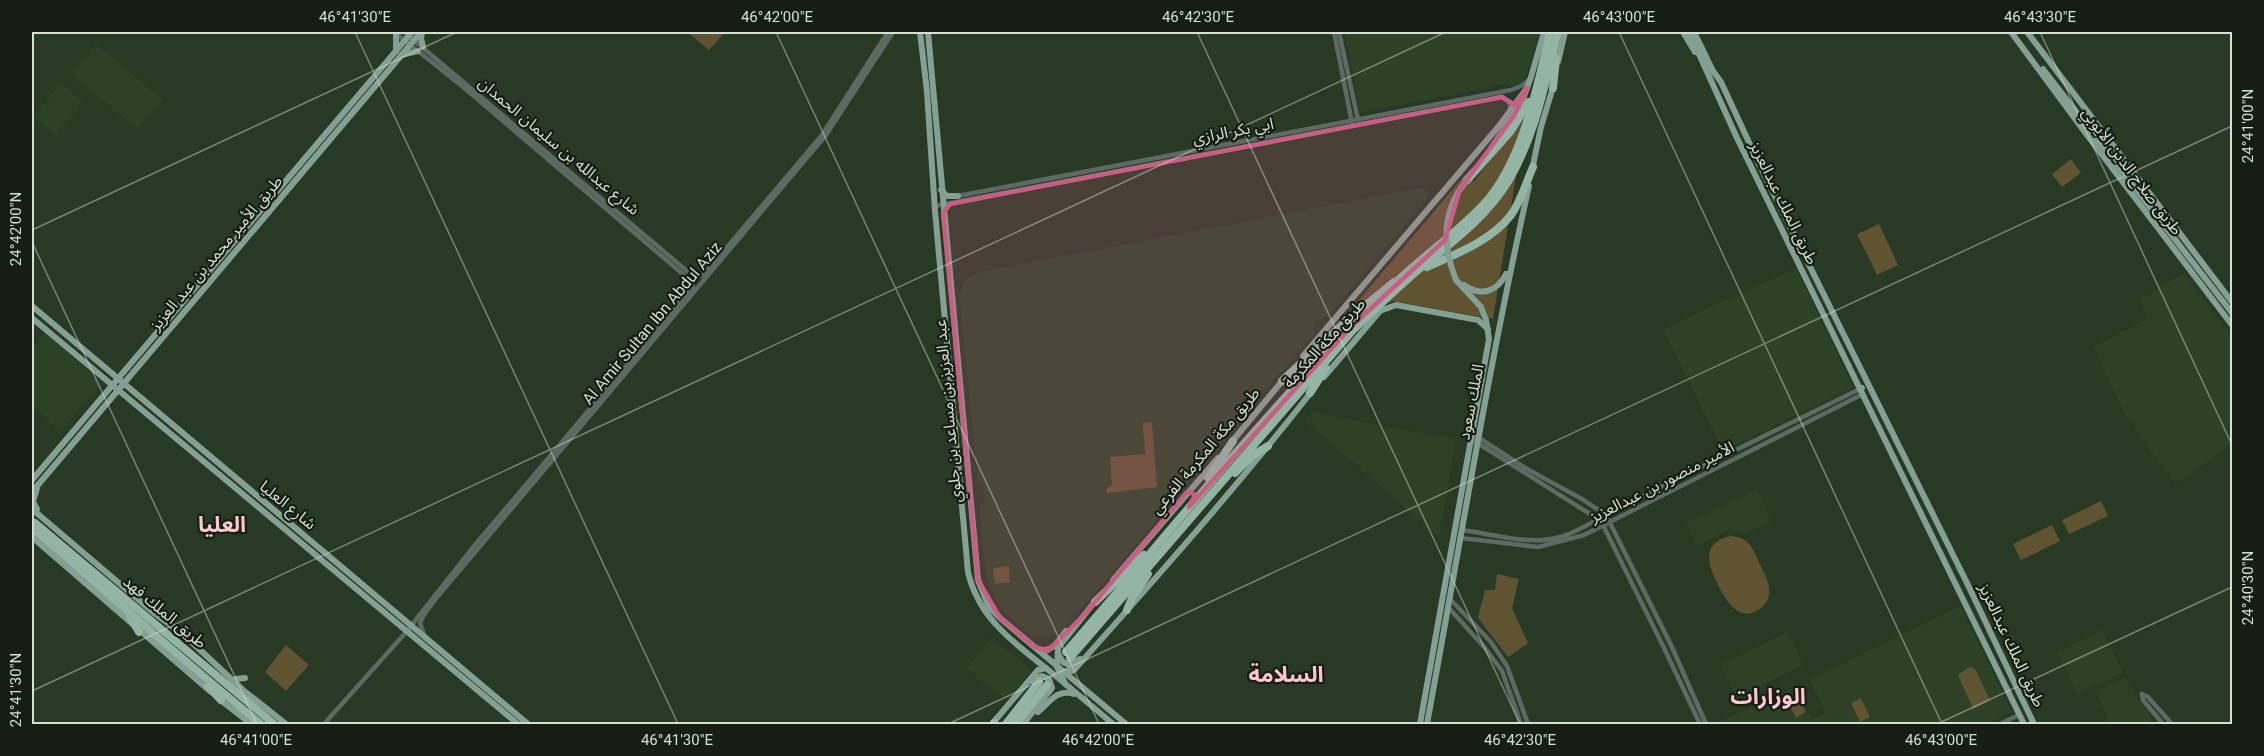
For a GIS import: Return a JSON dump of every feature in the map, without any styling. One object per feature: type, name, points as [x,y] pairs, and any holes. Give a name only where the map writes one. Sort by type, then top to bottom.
[{"type":"highway","name":"طريق مكة المكرمة","points":[[1550,32],[1532,88],[1527,124],[1506,169],[1485,203],[1400,278],[1307,373],[1166,534],[1068,655],[1162,552],[1354,329],[1383,300],[1459,237],[1495,200],[1509,179],[1537,118],[1558,32]]},
{"type":"highway","points":[[1553,88],[1558,32]]},
{"type":"highway","points":[[1467,180],[1510,132],[1523,113],[1532,88]]},
{"type":"highway","points":[[1418,270],[1473,245],[1498,228],[1520,198],[1533,167]]},
{"type":"highway","points":[[1282,381],[1344,323],[1420,261]]},
{"type":"highway","points":[[1311,393],[1354,329]]},
{"type":"highway","points":[[1189,507],[1194,496],[1222,460],[1233,441]]},
{"type":"highway","points":[[1207,497],[1252,456],[1269,446]]},
{"type":"highway","name":"طريق الملك فهد","points":[[33,523],[174,652],[261,724]]},
{"type":"highway","name":"طريق الملك فهد","points":[[33,523],[276,721]]},
{"type":"highway","points":[[1095,602],[1166,534]]},
{"type":"highway","points":[[1127,610],[1132,598],[1162,552]]},
{"type":"highway","points":[[114,598],[134,621],[139,632]]},
{"type":"highway","points":[[174,652],[180,661],[221,700]]},
{"type":"highway","points":[[199,660],[229,683],[243,690]]},
{"type":"highway","points":[[1006,724],[1043,684],[1016,724]]},
{"type":"main road","points":[[395,32],[398,53]]},
{"type":"main road","points":[[398,53],[412,41],[421,38],[422,32]]},
{"type":"main road","name":"طريق الأمير محمد بن عبد العزيز","points":[[32,492],[318,143],[398,53],[422,32]]},
{"type":"main road","name":"عبد العزيز بن مساعد بن جلوي","points":[[920,32],[941,203],[968,572],[974,594],[985,613],[1018,645]]},
{"type":"main road","name":"عبد العزيز بن مساعد بن جلوي","points":[[928,32],[941,203],[978,580],[989,607],[1035,647],[1056,671],[1078,685],[1126,724]]},
{"type":"main road","points":[[1532,77],[1544,32]]},
{"type":"main road","points":[[1553,88],[1565,32]]},
{"type":"main road","points":[[1683,32],[1713,87]]},
{"type":"main road","name":"طريق الملك عبدالعزيز","points":[[1693,32],[1713,87],[2019,715],[2021,724]]},
{"type":"main road","name":"طريق الملك عبدالعزيز","points":[[1693,32],[1721,82],[2034,724]]},
{"type":"main road","name":"طريق صلاح الدين الأيوبي","points":[[2011,32],[2232,325]]},
{"type":"main road","name":"طريق صلاح الدين الأيوبي","points":[[2027,32],[2232,302]]},
{"type":"main road","name":"طريق الأمير محمد بن عبد العزيز","points":[[32,480],[225,263],[398,53]]},
{"type":"main road","points":[[2047,58],[2077,110]]},
{"type":"main road","points":[[2034,62],[2044,70],[2077,110],[2232,313]]},
{"type":"main road","name":"طريق مكة المكرمة الفرعي","points":[[1027,724],[1056,689],[1058,648],[1510,111],[1532,88],[1532,77]]},
{"type":"main road","name":"الملك سعود","points":[[1420,724],[1474,439],[1510,266],[1541,127],[1553,88]]},
{"type":"main road","points":[[313,159],[324,142],[322,140],[318,143]]},
{"type":"main road","points":[[1467,180],[1454,200],[1445,232],[1448,258],[1456,280],[1471,290],[1486,292],[1495,289],[1510,266]]},
{"type":"main road","points":[[941,190],[947,196],[957,196]]},
{"type":"main road","points":[[225,263],[222,260],[230,248]]},
{"type":"main road","name":"الملك سعود","points":[[1427,724],[1461,538],[1489,339],[1486,320],[1481,308],[1456,280]]},
{"type":"main road","points":[[993,724],[1038,670],[1075,669],[1269,446],[1380,311],[1388,306],[1396,305],[1478,320],[1488,329]]},
{"type":"main road","name":"شارع العليا","points":[[32,306],[266,510],[282,529],[413,627],[518,724]]},
{"type":"main road","points":[[32,318],[104,379],[108,385],[119,384]]},
{"type":"main road","points":[[105,369],[117,371],[119,384]]},
{"type":"main road","points":[[104,379],[112,382],[114,379],[119,384]]},
{"type":"main road","points":[[1860,389],[1866,382]]},
{"type":"main road","points":[[32,475],[43,467]]},
{"type":"main road","points":[[40,482],[34,495],[33,506],[148,608],[276,712],[276,721]]},
{"type":"main road","name":"شارع العليا","points":[[266,510],[285,520],[528,724]]},
{"type":"main road","points":[[32,511],[56,528]]},
{"type":"main road","points":[[33,523],[45,520]]},
{"type":"main road","points":[[282,529],[278,522],[285,520]]},
{"type":"main road","points":[[32,538],[42,543],[48,551],[139,632],[251,724]]},
{"type":"main road","points":[[1035,647],[1044,651],[1051,649],[1073,622],[1085,614]]},
{"type":"main road","points":[[1085,614],[1060,649],[1060,658],[1069,665],[1075,663],[1099,642]]},
{"type":"main road","points":[[1099,642],[1080,665],[1076,675],[1114,711],[1118,718]]},
{"type":"main road","points":[[1018,645],[1056,671],[1066,685],[1113,724]]},
{"type":"main road","points":[[1018,645],[1031,659],[1034,668],[1025,687]]},
{"type":"main road","points":[[203,651],[276,721],[286,724]]},
{"type":"main road","points":[[1025,687],[1042,676],[1049,679],[1052,688],[1027,724]]},
{"type":"main road","points":[[236,679],[245,678]]},
{"type":"main road","points":[[1035,715],[1060,693],[1071,692],[1081,697]]},
{"type":"street","name":"شارع عبدالله بن سليمان الحمدان","points":[[395,32],[412,41],[697,281]]},
{"type":"street","points":[[697,281],[822,135],[888,32]]},
{"type":"street","name":"Al Amir Sultan Ibn Abdul Aziz","points":[[324,724],[413,627],[422,613],[697,281],[826,135],[893,32]]},
{"type":"street","points":[[1334,32],[1355,122]]},
{"type":"street","points":[[1339,32],[1350,82],[1355,122]]},
{"type":"street","name":"ابي بكر الرازي","points":[[941,203],[1511,90],[1521,86],[1532,77]]},
{"type":"street","name":"ابي بكر الرازي","points":[[941,203],[957,196],[1502,97],[1510,103],[1510,111]]},
{"type":"street","name":"الأمير منصور بن عبدالعزيز","points":[[1462,530],[1532,540],[1558,537],[1583,528],[1860,389]]},
{"type":"street","name":"الأمير منصور بن عبدالعزيز","points":[[1461,538],[1539,547],[1584,535],[1809,421],[1860,389]]},
{"type":"street","points":[[1806,416],[1809,421]]},
{"type":"street","points":[[1772,432],[1775,438]]},
{"type":"street","points":[[1474,439],[1582,499],[1605,515],[1656,616],[1706,724]]},
{"type":"street","points":[[1474,439],[1598,519],[1603,525],[1700,724]]},
{"type":"street","points":[[1450,599],[1491,642],[1505,662],[1528,724]]},
{"type":"street","points":[[1449,607],[1502,671],[1521,724]]},
{"type":"street","points":[[1457,616],[1458,612],[1461,612]]},
{"type":"street","points":[[397,613],[407,618],[422,613]]},
{"type":"street","points":[[1650,619],[1656,616]]},
{"type":"street","points":[[2163,724],[2143,700],[2142,694],[2148,697],[2172,724]]},
{"type":"street","points":[[1512,699],[1518,697]]},
{"type":"street","points":[[2003,724],[2019,715]]},
{"type":"highlighted area","points":[[1527,88],[1514,116],[1460,189],[1445,240],[1349,329],[1189,507],[1195,495],[1188,491],[1085,614],[1048,651],[1035,647],[1000,618],[978,580],[943,213],[950,204],[1502,97],[1515,105]]},
{"type":"shaded area","points":[[687,32],[725,32],[709,50]]},
{"type":"shaded area","points":[[1345,32],[1540,32],[1526,78],[1520,83],[1505,86],[1496,84],[1490,88],[1360,113]]},
{"type":"shaded area","points":[[96,44],[163,100],[137,129],[71,74]]},
{"type":"shaded area","points":[[61,83],[84,102],[55,135],[33,116]]},
{"type":"shaded area","points":[[1526,114],[1493,319],[1393,301],[1342,320],[1465,175],[1474,181]]},
{"type":"shaded area","points":[[2071,159],[2081,173],[2062,187],[2052,174]]},
{"type":"shaded area","points":[[1420,188],[1429,191],[1427,199],[1328,316],[1314,322],[1314,335],[1266,389],[1251,390],[1242,399],[1247,414],[1060,634],[1032,637],[1007,615],[997,602],[985,569],[979,503],[985,499],[984,488],[978,482],[959,294],[965,280],[979,272]]},
{"type":"shaded area","points":[[1879,224],[1898,265],[1877,275],[1857,234]]},
{"type":"shaded area","points":[[1796,268],[1853,387],[1723,451],[1663,329]]},
{"type":"shaded area","points":[[2183,273],[2232,337],[2232,444],[2176,484],[2126,416],[2093,347],[2143,321],[2147,316],[2141,305],[2141,299]]},
{"type":"shaded area","points":[[45,332],[102,383],[60,432],[32,406],[32,348]]},
{"type":"shaded area","points":[[1311,412],[1456,439],[1439,537],[1304,420]]},
{"type":"shaded area","points":[[1152,422],[1157,487],[1107,493],[1106,489],[1112,485],[1110,457],[1145,454],[1143,423]]},
{"type":"shaded area","points":[[1757,489],[1772,522],[1746,534],[1729,529],[1697,545],[1686,524]]},
{"type":"shaded area","points":[[2101,501],[2108,516],[2069,534],[2062,520]]},
{"type":"shaded area","points":[[2052,525],[2060,541],[2021,560],[2013,544]]},
{"type":"shaded area","points":[[1730,536],[1741,538],[1749,544],[1769,586],[1766,603],[1761,608],[1746,614],[1734,608],[1729,602],[1720,589],[1709,561],[1711,548],[1715,543]]},
{"type":"shaded area","points":[[1009,566],[1010,582],[995,584],[993,568]]},
{"type":"shaded area","points":[[1497,574],[1519,579],[1512,608],[1528,643],[1508,657],[1478,618],[1485,590],[1495,590]]},
{"type":"shaded area","points":[[1960,606],[2012,712],[1986,724],[1714,724],[1796,687],[1811,719],[1825,713],[1810,679]]},
{"type":"shaded area","points":[[2102,630],[2123,672],[2077,693],[2057,652]]},
{"type":"shaded area","points":[[1788,632],[1804,665],[1736,697],[1720,664]]},
{"type":"shaded area","points":[[992,638],[1032,670],[1007,701],[966,669]]},
{"type":"shaded area","points":[[286,645],[309,665],[286,691],[265,672]]},
{"type":"shaded area","points":[[1970,667],[1975,669],[1990,700],[1973,709],[1958,675]]},
{"type":"shaded area","points":[[2125,678],[2153,720],[2143,724],[2110,724],[2096,691]]},
{"type":"shaded area","points":[[1796,694],[1806,712],[1796,718],[1786,699]]},
{"type":"shaded area","points":[[1861,698],[1870,717],[1860,722],[1851,703]]},
{"type":"district","name":"العليا","points":[[222,524]]},
{"type":"district","name":"السلامة","points":[[1286,674]]},
{"type":"district","name":"الوزارات","points":[[1768,696]]}]
